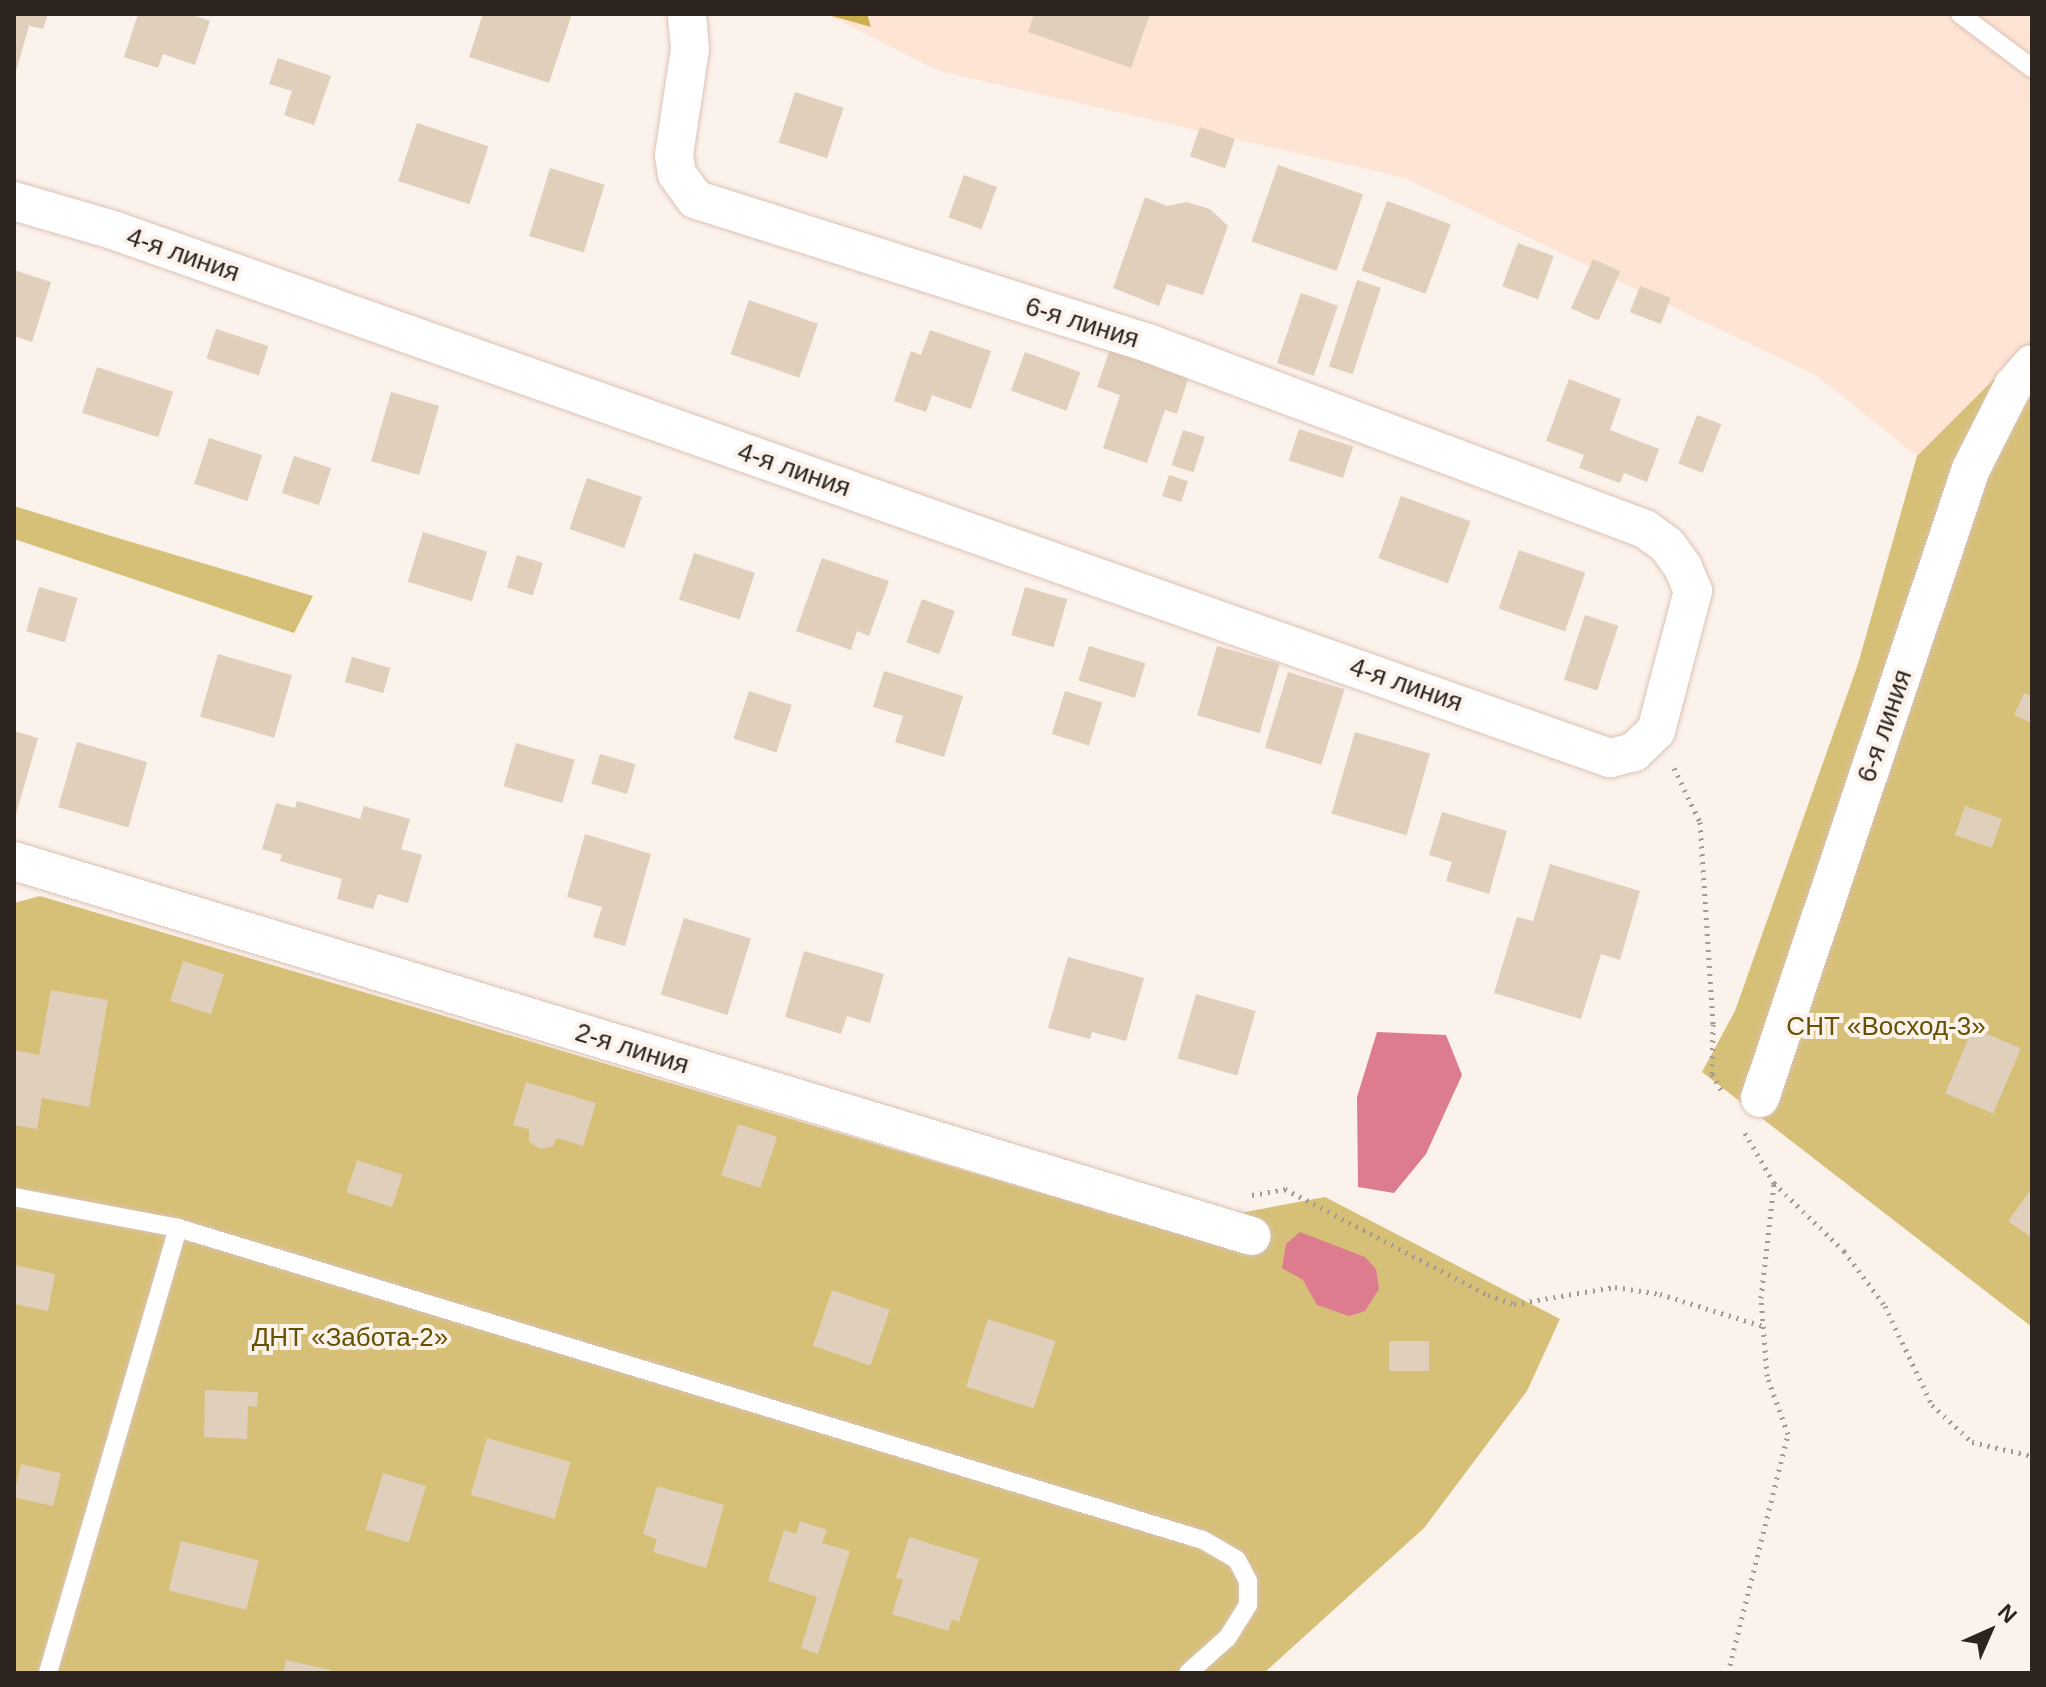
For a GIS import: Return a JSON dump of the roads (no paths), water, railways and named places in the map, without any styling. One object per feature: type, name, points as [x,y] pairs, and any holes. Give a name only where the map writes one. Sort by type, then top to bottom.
[{"type":"street","name":"6-я линия","points":[[687,14],[690,49],[674,155],[677,174],[695,199],[725,212],[1148,343],[1645,529],[1667,545],[1683,567],[1693,591],[1656,731]]},
{"type":"street","name":"4-я линия","points":[[14,201],[110,229],[1610,758],[1634,752],[1656,731]]},
{"type":"street","name":"6-я линия","points":[[1743,1109],[1971,469],[2013,386],[2032,364]]},
{"type":"street","name":"2-я линия","points":[[14,861],[1251,1236]]},
{"type":"lane","points":[[1960,14],[2032,68]]},
{"type":"lane","points":[[14,1197],[178,1228],[1203,1540],[1237,1560],[1248,1581],[1248,1605],[1227,1638],[1188,1673]]},
{"type":"lane","points":[[48,1673],[178,1228]]},
{"type":"park label","name":"СНТ «Восход-3»","points":[[1886,1027]]},
{"type":"park label","name":"ДНТ «Забота-2»","points":[[350,1338]]}]
